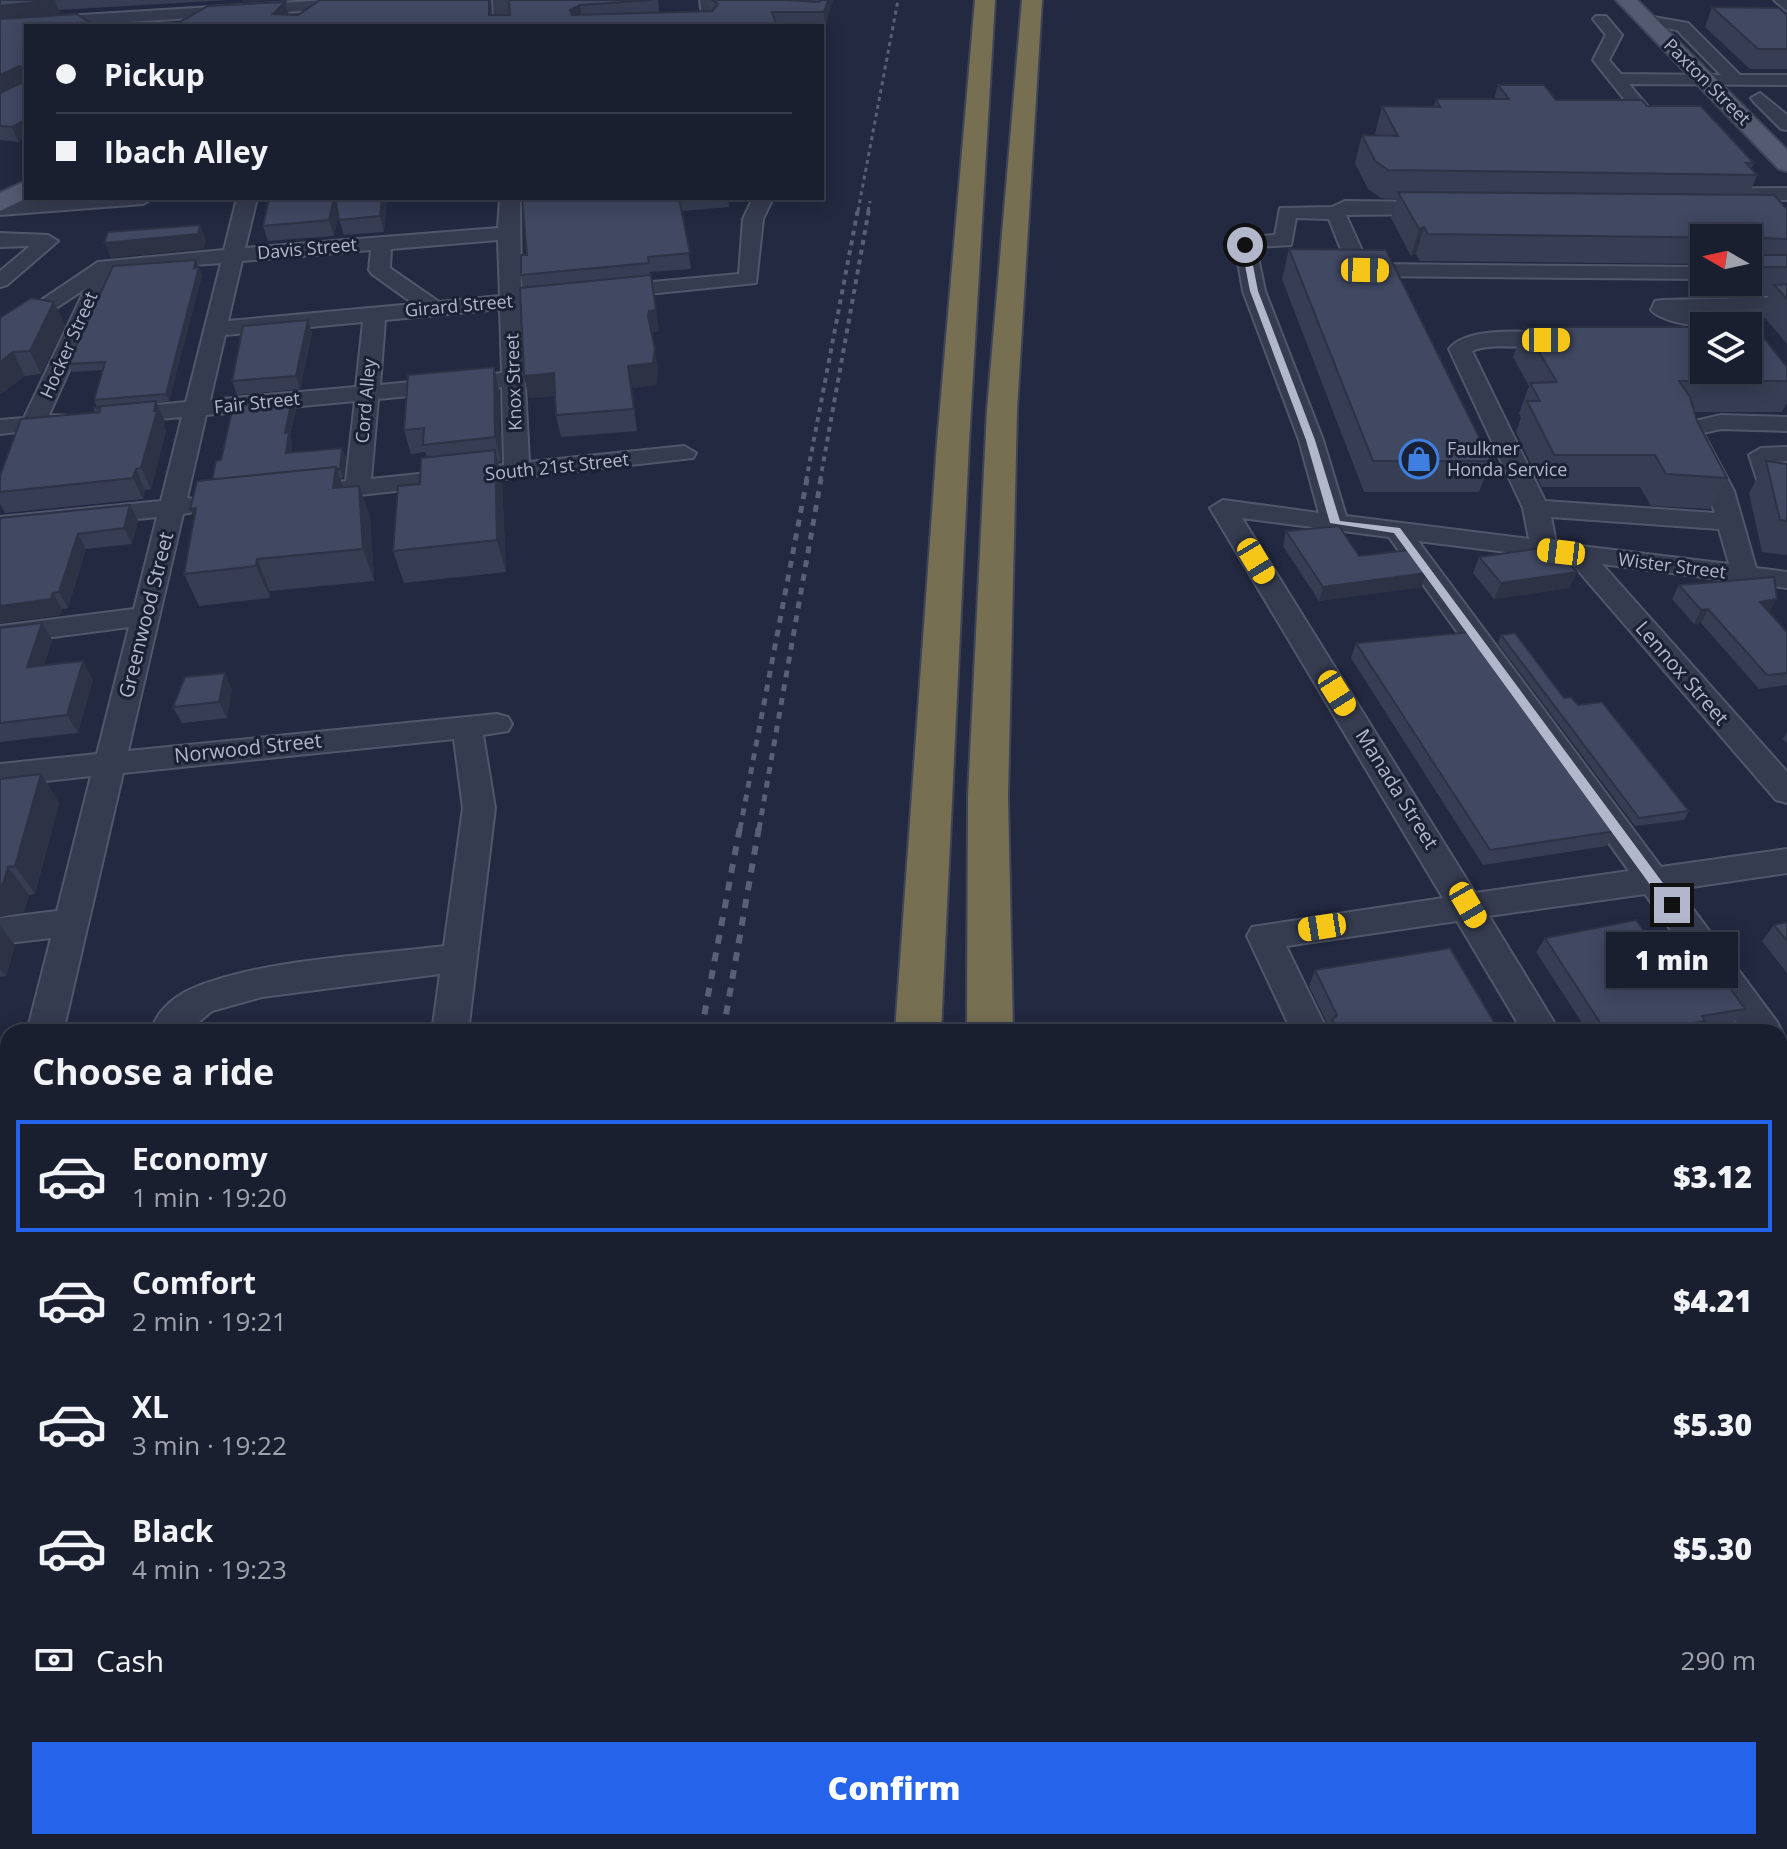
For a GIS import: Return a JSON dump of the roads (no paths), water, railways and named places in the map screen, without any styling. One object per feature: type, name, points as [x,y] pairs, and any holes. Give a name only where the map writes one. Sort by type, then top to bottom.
[{"type":"highway","points":[[918,1024],[953,443],[985,0]]},
{"type":"highway","points":[[990,1024],[988,796],[1002,410],[1021,184],[1032,0]]},
{"type":"main road","name":"Paxton Street","points":[[1626,0],[1704,79],[1729,88],[1783,155]]},
{"type":"main road","points":[[291,14],[323,3]]},
{"type":"main road","points":[[0,206],[24,189]]},
{"type":"street","points":[[323,3],[399,0]]},
{"type":"street","points":[[501,0],[502,24]]},
{"type":"street","points":[[1782,0],[1787,6]]},
{"type":"street","points":[[704,21],[712,1]]},
{"type":"street","points":[[0,25],[156,15],[291,14]]},
{"type":"street","points":[[195,24],[291,14]]},
{"type":"street","points":[[140,24],[156,15]]},
{"type":"street","points":[[1600,114],[1646,115],[1601,60],[1614,35],[1601,19]]},
{"type":"street","points":[[1647,21],[1682,26],[1729,88],[1760,98],[1787,98]]},
{"type":"street","points":[[1616,79],[1704,79]]},
{"type":"street","points":[[1729,88],[1787,80]]},
{"type":"street","points":[[1760,98],[1784,119]]},
{"type":"street","points":[[1677,195],[1787,194]]},
{"type":"street","points":[[0,206],[107,200]]},
{"type":"street","name":"Greenwood Street","points":[[47,1024],[247,200]]},
{"type":"street","name":"Knox Street","points":[[510,200],[508,233],[517,471]]},
{"type":"street","name":"Girard Street","points":[[216,329],[749,279],[753,219],[762,200]]},
{"type":"street","points":[[1335,523],[1311,440],[1254,291],[1245,245],[1252,241],[1284,241],[1287,212],[1336,213],[1345,207],[1454,208]]},
{"type":"street","points":[[1694,212],[1787,213]]},
{"type":"street","points":[[1336,213],[1358,267],[1365,270],[1690,273]]},
{"type":"street","name":"Davis Street","points":[[105,266],[508,233]]},
{"type":"street","points":[[0,241],[4,238],[48,241],[0,281]]},
{"type":"street","points":[[382,243],[379,270],[434,308]]},
{"type":"street","points":[[0,338],[105,266]]},
{"type":"street","name":"Hocker Street","points":[[33,424],[105,266]]},
{"type":"street","points":[[1743,312],[1787,303]]},
{"type":"street","name":"Cord Alley","points":[[358,487],[375,314]]},
{"type":"street","points":[[1544,549],[1536,508],[1460,349],[1466,342],[1482,340],[1593,341]]},
{"type":"street","points":[[1672,341],[1690,341]]},
{"type":"street","name":"Fair Street","points":[[0,427],[514,379]]},
{"type":"street","points":[[1745,575],[1721,491],[1692,440],[1690,429],[1721,422],[1787,424]]},
{"type":"street","name":"South 21st Street","points":[[284,495],[684,453]]},
{"type":"street","points":[[1787,454],[1761,455],[1767,478],[1787,488]]},
{"type":"street","points":[[0,525],[225,502]]},
{"type":"street","name":"Wister Street","points":[[1223,508],[1745,575],[1783,583]]},
{"type":"street","name":"Manada Street","points":[[1223,508],[1468,905],[1537,1024]]},
{"type":"street","points":[[1536,508],[1729,522]]},
{"type":"street","points":[[1397,530],[1758,1024]]},
{"type":"street","name":"Lennox Street","points":[[1578,554],[1787,792]]},
{"type":"street","points":[[0,635],[146,616]]},
{"type":"street","name":"Norwood Street","points":[[0,775],[111,761],[482,725],[479,808],[460,958]]},
{"type":"street","points":[[1306,1024],[1264,936],[1787,861]]},
{"type":"street","points":[[0,931],[72,922]]},
{"type":"street","points":[[171,1024],[201,1000],[262,983],[460,958],[451,1024]]},
{"type":"railway","points":[[858,211],[898,0]]},
{"type":"railway","points":[[868,211],[870,201]]},
{"type":"railway","points":[[806,481],[858,209]]},
{"type":"railway","points":[[820,481],[869,209]]},
{"type":"railway","points":[[740,829],[807,479]]},
{"type":"railway","points":[[759,829],[821,479]]},
{"type":"railway","points":[[703,1024],[740,827]]},
{"type":"railway","points":[[724,1024],[759,827]]},
{"type":"place","name":"Faulkner Honda Service","points":[[1419,459]]}]
